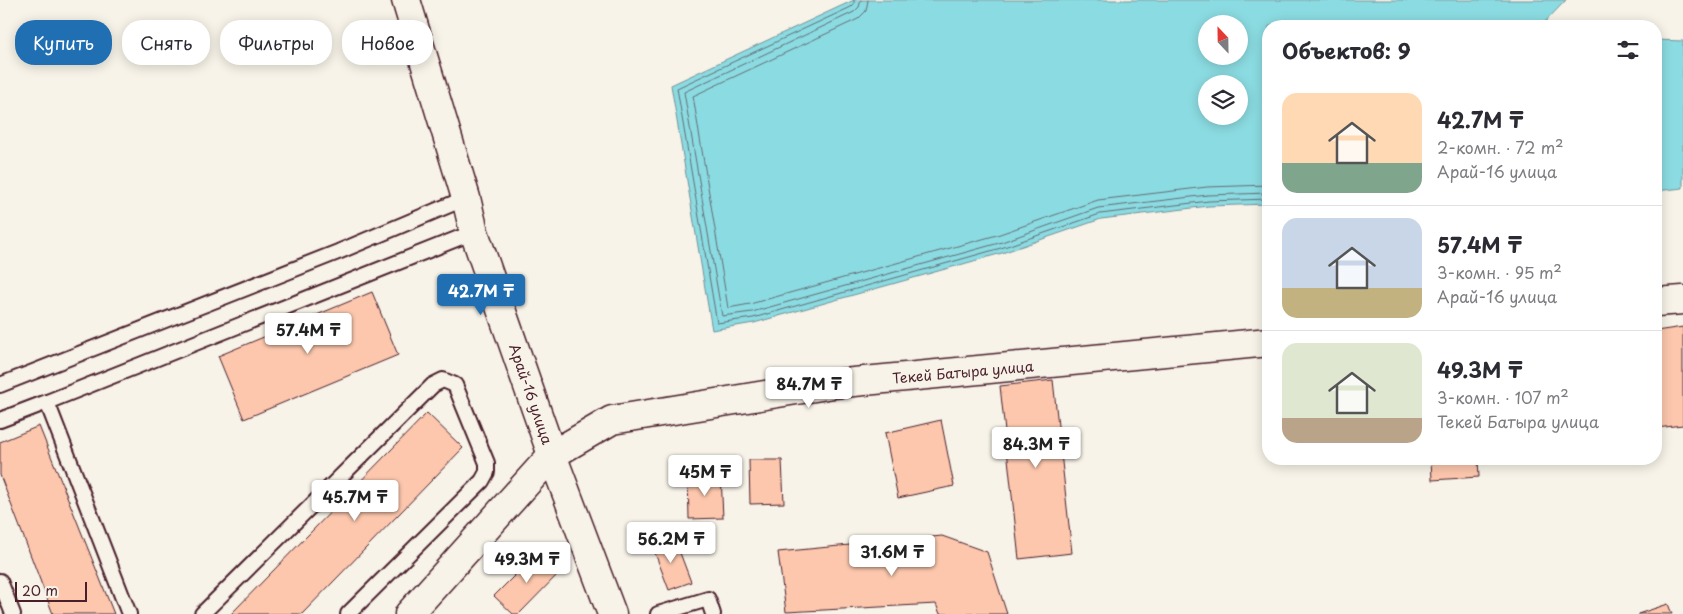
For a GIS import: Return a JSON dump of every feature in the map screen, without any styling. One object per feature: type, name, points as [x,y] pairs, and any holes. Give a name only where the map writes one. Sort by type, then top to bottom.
[{"type":"street","name":"Арай-16 улица","points":[[406,0],[466,198],[474,232],[552,454],[612,614]]},
{"type":"street","points":[[1662,302],[1683,300]]},
{"type":"street","name":"Текей Батыра улица","points":[[409,614],[552,454],[612,420],[833,384],[1262,343]]},
{"type":"lane","points":[[0,384],[338,252],[466,198]]},
{"type":"lane","points":[[0,420],[474,232]]},
{"type":"lane","points":[[202,614],[433,385],[443,380],[455,385],[487,463],[487,472],[482,480],[348,614]]},
{"type":"lane","points":[[48,402],[129,614]]},
{"type":"lane","points":[[0,582],[13,614]]},
{"type":"lane","points":[[658,614],[708,599],[713,614]]},
{"type":"water","points":[[854,0],[1566,0],[1547,20],[1262,20],[1262,204],[1209,206],[1101,219],[1002,253],[754,323],[712,330],[671,85]]},
{"type":"water","points":[[1662,40],[1683,41],[1683,188],[1662,190]]},
{"type":"building","points":[[372,292],[398,355],[244,419],[218,356]]},
{"type":"building","points":[[1683,327],[1683,425],[1662,427],[1662,330]]},
{"type":"building","points":[[1053,380],[1072,553],[1019,559],[1000,386]]},
{"type":"building","points":[[427,413],[463,448],[302,614],[231,614]]},
{"type":"building","points":[[941,420],[954,486],[898,498],[885,433]]},
{"type":"building","points":[[39,426],[114,614],[53,614],[0,475],[0,442]]},
{"type":"building","points":[[749,460],[782,460],[784,503],[750,504]]},
{"type":"building","points":[[1431,465],[1478,465],[1479,477],[1432,480]]},
{"type":"building","points":[[688,475],[721,475],[723,518],[689,519]]},
{"type":"building","points":[[942,536],[987,552],[1007,614],[940,614],[936,604],[786,612],[778,552]]},
{"type":"building","points":[[674,537],[691,582],[669,590],[652,545]]},
{"type":"building","points":[[539,551],[560,572],[519,614],[513,614],[494,596]]},
{"type":"building","points":[[1668,604],[1672,614],[1638,614]]}]
